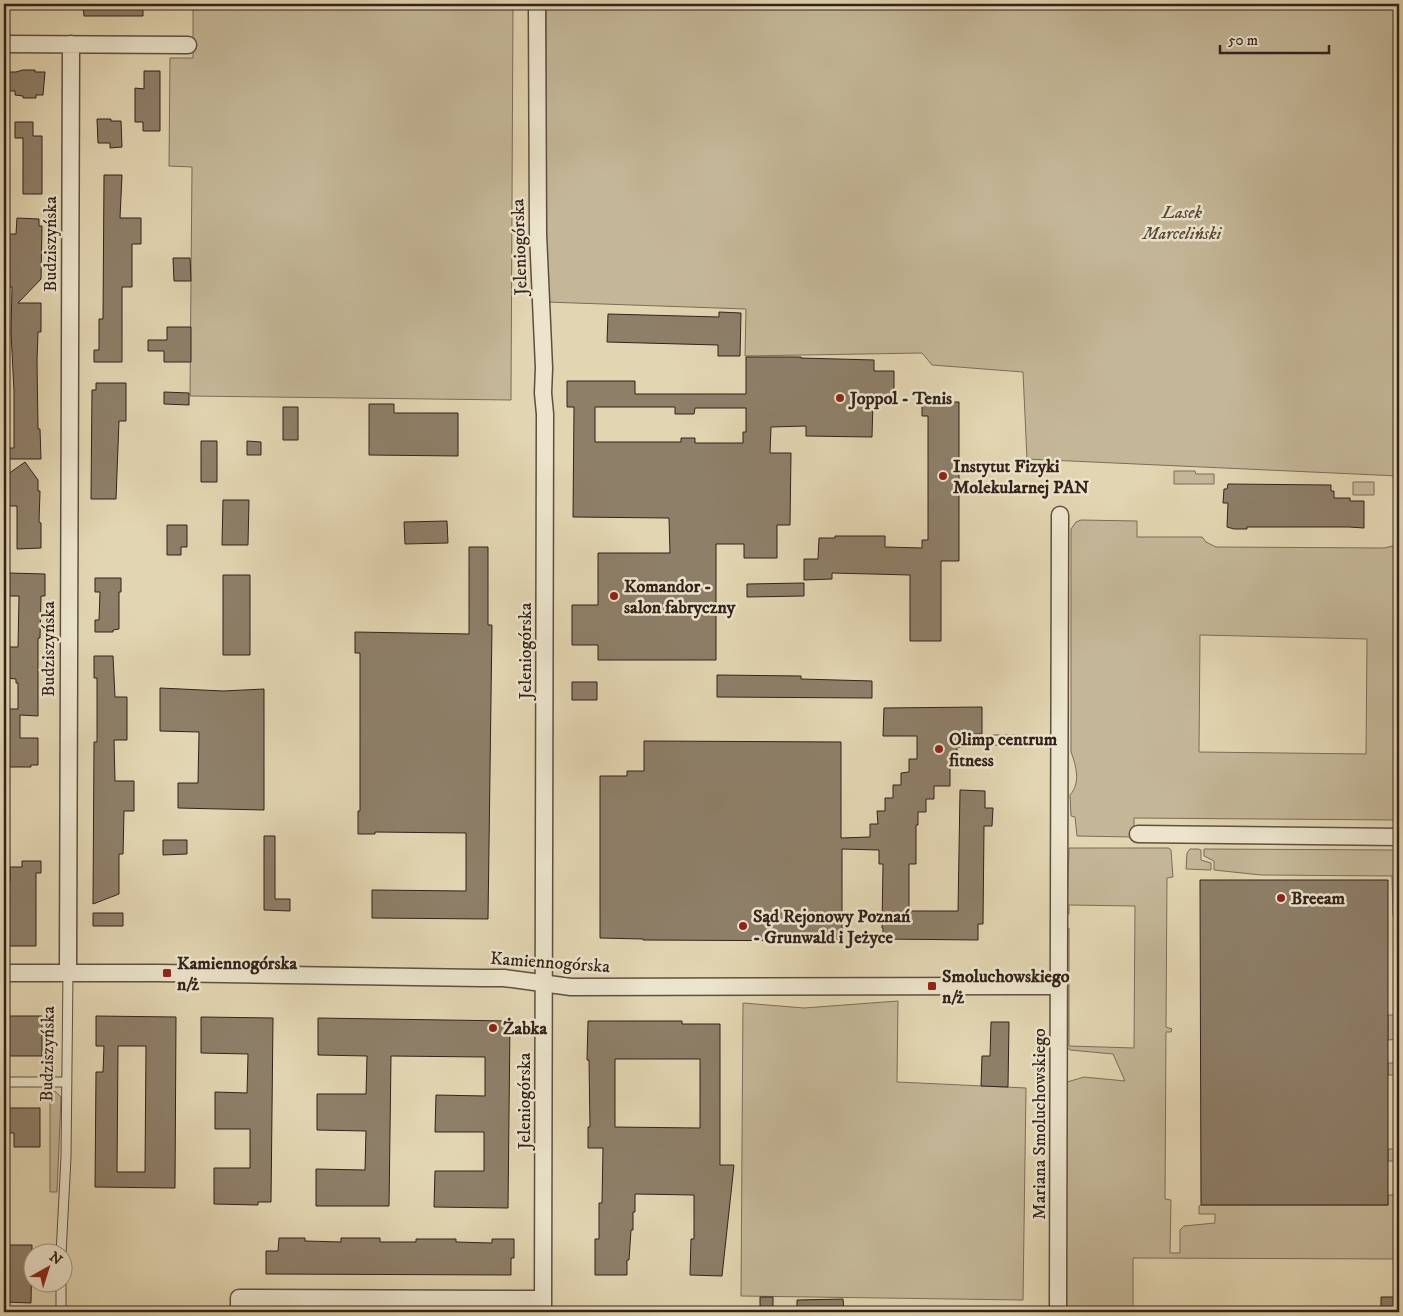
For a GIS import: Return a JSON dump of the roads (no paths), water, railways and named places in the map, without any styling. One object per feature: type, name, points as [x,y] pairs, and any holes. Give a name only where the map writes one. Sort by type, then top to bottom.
[{"type":"street","name":"Jeleniogórska","points":[[239,1312],[239,1298],[459,1306],[543,1306],[545,414],[538,214],[537,4]]},
{"type":"street","points":[[4,44],[188,45]]},
{"type":"street","name":"Budziszyńska","points":[[68,972],[71,44]]},
{"type":"street","name":"Mariana Smoluchowskiego","points":[[1058,1312],[1060,516]]},
{"type":"street","points":[[1138,834],[1399,837]]},
{"type":"street","name":"Kamiennogórska","points":[[4,973],[68,972],[504,978],[571,987],[1059,986]]},
{"type":"lane","points":[[994,740],[1060,741]]},
{"type":"lane","name":"Budziszyńska","points":[[62,1244],[66,1157],[68,972]]},
{"type":"lane","points":[[4,1082],[67,1082]]},
{"type":"lane","points":[[61,1294],[61,1312]]},
{"type":"place","name":"Joppol - Tenis","points":[[840,398]]},
{"type":"place","name":"Instytut Fizyki Molekularnej PAN","points":[[943,476]]},
{"type":"place","name":"Komandor - salon fabryczny","points":[[614,596]]},
{"type":"place","name":"Olimp centrum fitness","points":[[939,749]]},
{"type":"place","name":"Breeam","points":[[1281,898]]},
{"type":"place","name":"Sąd Rejonowy Poznań - Grunwald i Jeżyce","points":[[743,926]]},
{"type":"place","name":"Kamiennogórska n/ż","points":[[167,973]]},
{"type":"place","name":"Smoluchowskiego n/ż","points":[[932,986]]},
{"type":"place","name":"Żabka","points":[[493,1028]]},
{"type":"park label","name":"Lasek Marceliński","points":[[1182,222]]}]
